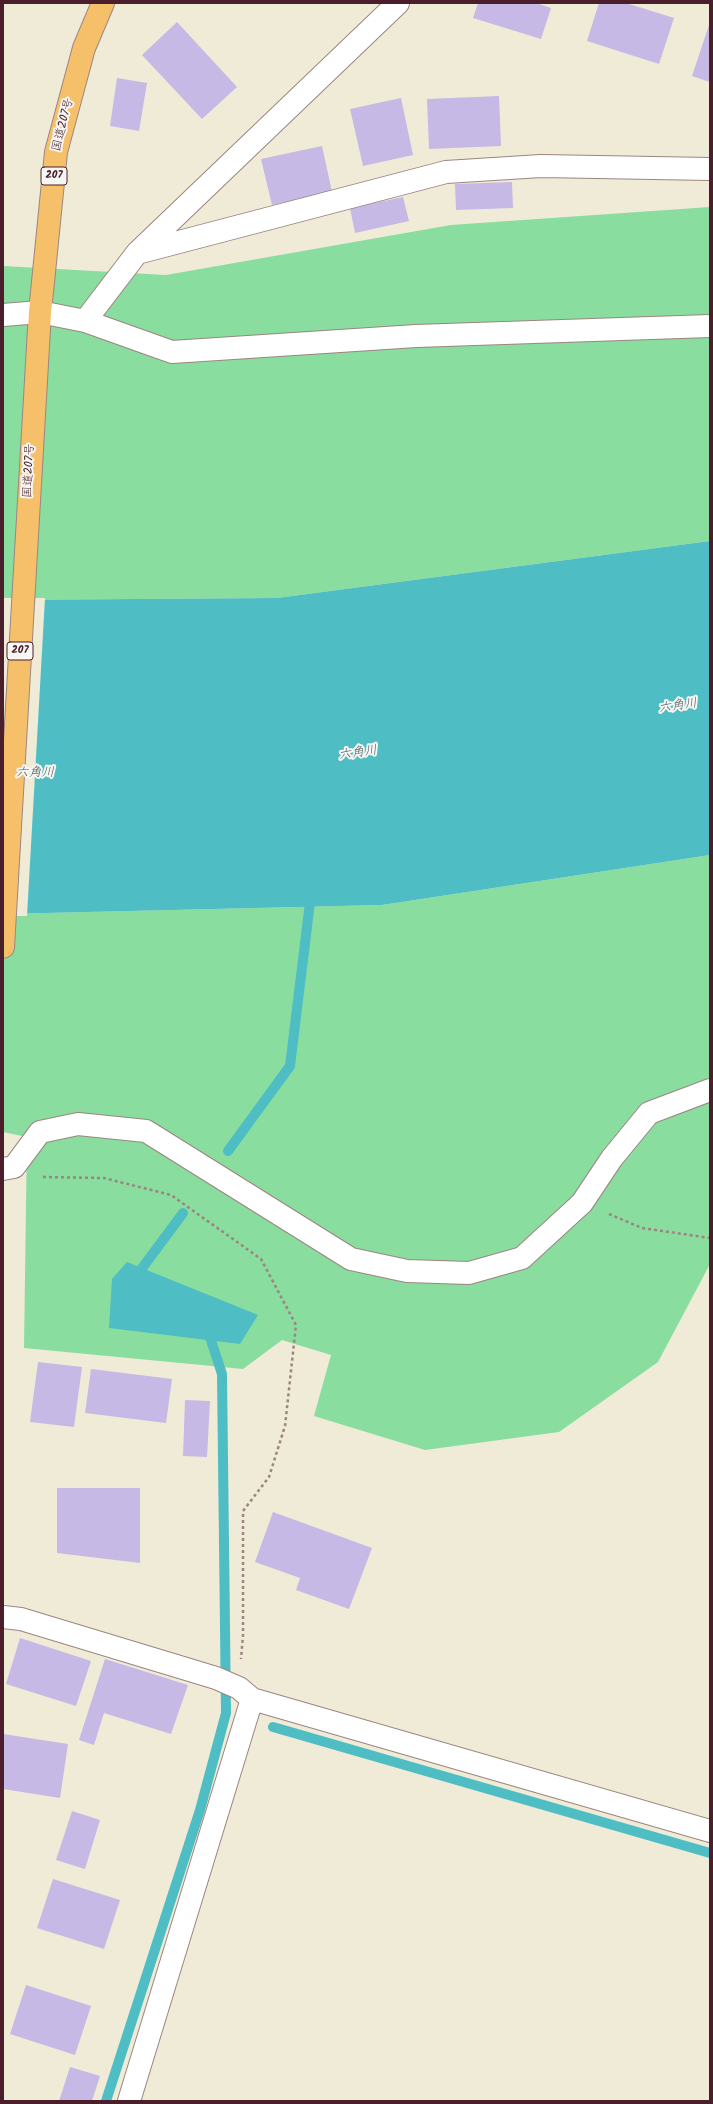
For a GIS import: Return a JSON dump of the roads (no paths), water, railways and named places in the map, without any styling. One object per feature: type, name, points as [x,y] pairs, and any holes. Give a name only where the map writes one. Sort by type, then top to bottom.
[{"type":"highway","name":"国道207号","points":[[3,947],[37,355],[56,152],[84,48],[103,3]]},
{"type":"street","points":[[85,321],[137,253],[398,3]]},
{"type":"street","points":[[137,253],[446,172],[541,166],[710,169]]},
{"type":"street","points":[[3,315],[40,312],[85,321],[172,352],[416,336],[710,326]]},
{"type":"street","points":[[8,1168],[40,1132],[78,1124],[146,1131],[351,1259],[407,1271],[469,1273],[522,1258],[582,1203],[612,1158],[649,1113],[710,1090]]},
{"type":"street","points":[[3,1617],[21,1619],[216,1678],[245,1694],[710,1831]]},
{"type":"street","points":[[129,2101],[245,1694]]},
{"type":"water","name":"六角川","points":[[710,541],[710,855],[382,905],[3,914],[3,600],[277,598]]},
{"type":"water","points":[[127,1262],[258,1315],[240,1344],[109,1328],[112,1279]]},
{"type":"waterway","points":[[228,1151],[290,1066],[311,894]]},
{"type":"waterway","points":[[140,1277],[137,1275],[183,1213]]},
{"type":"waterway","points":[[106,2101],[200,1810],[226,1713],[222,1374],[207,1328]]},
{"type":"waterway","points":[[273,1727],[710,1853]]}]
